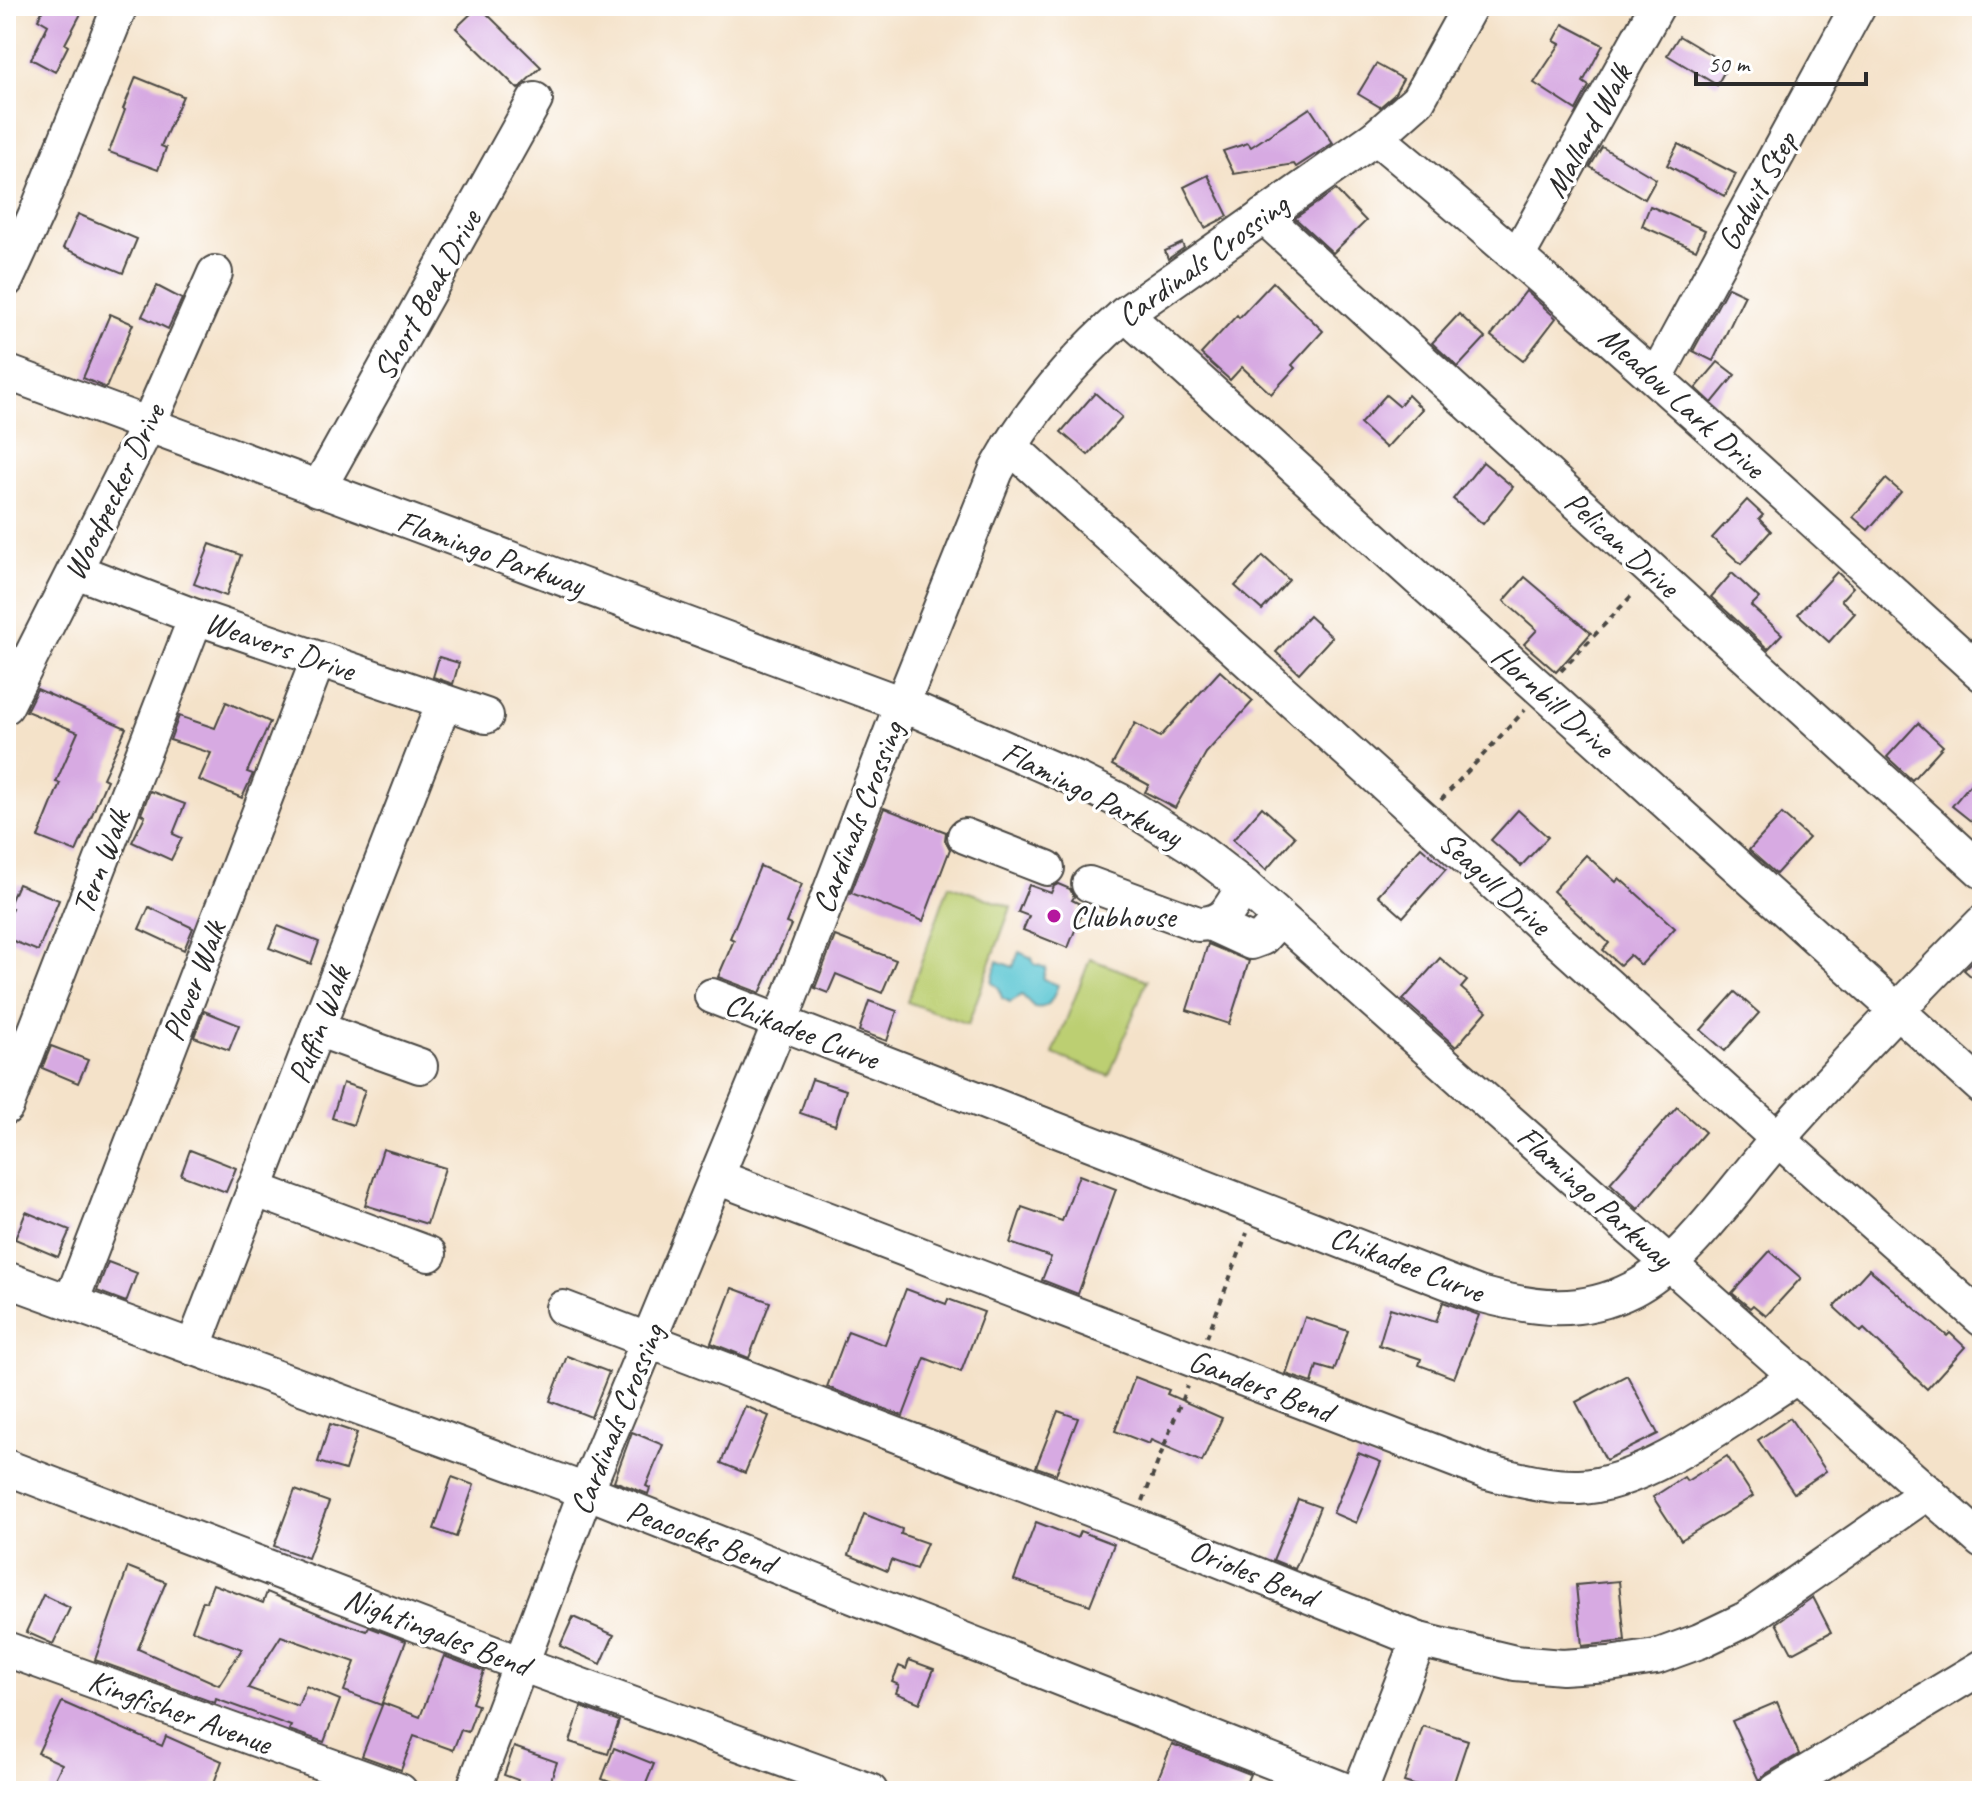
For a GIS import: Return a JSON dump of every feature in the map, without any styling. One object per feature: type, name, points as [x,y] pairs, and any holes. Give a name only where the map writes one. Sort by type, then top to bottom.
[{"type":"street","points":[[6,280],[37,212],[120,6]]},
{"type":"street","name":"Cardinals Crossing","points":[[473,1791],[586,1491],[780,1023],[902,704],[996,471],[1010,446],[1064,375],[1090,345],[1125,314],[1376,137],[1418,100],[1470,6]]},
{"type":"street","name":"Mallard Walk","points":[[1518,255],[1657,6]]},
{"type":"street","name":"Godwit Step","points":[[1656,377],[1858,6]]},
{"type":"street","name":"Short Beak Drive","points":[[318,489],[535,100]]},
{"type":"street","name":"Meadow Lark Drive","points":[[1376,137],[1518,255],[1656,377],[1982,674]]},
{"type":"street","name":"Pelican Drive","points":[[1263,216],[1982,871]]},
{"type":"street","name":"Woodpecker Drive","points":[[6,706],[149,423],[215,273]]},
{"type":"street","name":"Hornbill Drive","points":[[1125,314],[1982,1087]]},
{"type":"street","name":"Flamingo Parkway","points":[[6,372],[902,704],[1120,801],[1192,846],[1244,886],[1982,1541]]},
{"type":"street","name":"Seagull Drive","points":[[1010,446],[1982,1319]]},
{"type":"street","name":"Weavers Drive","points":[[76,571],[196,617],[486,716]]},
{"type":"street","name":"Tern Walk","points":[[6,1107],[196,617]]},
{"type":"street","name":"Plover Walk","points":[[71,1302],[318,660]]},
{"type":"street","name":"Puffin Walk","points":[[193,1348],[444,702]]},
{"type":"street","points":[[965,836],[1047,868]]},
{"type":"street","points":[[1089,884],[1164,913],[1198,924],[1212,924],[1251,942],[1262,938],[1280,918]]},
{"type":"street","points":[[1212,924],[1223,918],[1244,886]]},
{"type":"street","name":"Chikadee Curve","points":[[712,996],[1479,1294],[1519,1305],[1556,1309],[1597,1304],[1634,1289],[1671,1265],[1778,1139],[1982,923]]},
{"type":"street","points":[[317,1029],[420,1066]]},
{"type":"street","name":"Ganders Bend","points":[[717,1177],[1487,1472],[1532,1483],[1580,1487],[1620,1480],[1686,1447],[1798,1376]]},
{"type":"street","points":[[254,1189],[429,1254]]},
{"type":"street","name":"Peacocks Bend","points":[[6,1279],[586,1491],[1347,1791]]},
{"type":"street","name":"Orioles Bend","points":[[563,1308],[1133,1525],[1419,1640],[1515,1663],[1562,1667],[1609,1664],[1656,1657],[1700,1641],[1746,1619],[1928,1492]]},
{"type":"street","name":"Nightingales Bend","points":[[6,1467],[521,1664],[870,1791]]},
{"type":"street","points":[[1360,1791],[1419,1640]]},
{"type":"street","name":"Kingfisher Avenue","points":[[6,1649],[400,1791]]},
{"type":"street","points":[[1776,1791],[1982,1667]]},
{"type":"green space","points":[[949,885],[1011,907],[968,1024],[907,1002]]},
{"type":"green space","points":[[1090,959],[1147,980],[1109,1076],[1053,1054]]},
{"type":"water","points":[[1019,952],[1032,958],[1034,964],[1046,968],[1043,979],[1058,985],[1044,1007],[1034,1007],[1022,995],[1010,1002],[1002,998],[999,988],[992,982],[997,961],[1013,967]]},
{"type":"building","points":[[45,6],[85,6],[65,44],[68,46],[55,72],[31,59],[48,25],[38,19]]},
{"type":"building","points":[[479,6],[541,67],[518,89],[456,28]]},
{"type":"building","points":[[1563,24],[1603,45],[1583,82],[1589,86],[1576,110],[1534,83],[1560,44],[1554,41]]},
{"type":"building","points":[[1679,36],[1728,65],[1717,85],[1667,55]]},
{"type":"building","points":[[1376,64],[1403,79],[1394,95],[1380,107],[1358,94]]},
{"type":"building","points":[[136,77],[183,96],[161,146],[166,148],[158,170],[109,152]]},
{"type":"building","points":[[1310,108],[1333,143],[1296,167],[1294,164],[1234,174],[1223,151],[1248,143],[1251,147]]},
{"type":"building","points":[[1678,144],[1736,174],[1725,196],[1667,165]]},
{"type":"building","points":[[1602,147],[1656,179],[1645,199],[1590,167]]},
{"type":"building","points":[[1208,175],[1228,216],[1205,228],[1184,187]]},
{"type":"building","points":[[1336,190],[1366,221],[1333,253],[1295,218]]},
{"type":"building","points":[[1650,206],[1705,230],[1696,250],[1642,226]]},
{"type":"building","points":[[78,214],[137,239],[123,273],[63,248]]},
{"type":"building","points":[[1182,243],[1184,248],[1168,259],[1165,251]]},
{"type":"building","points":[[1273,282],[1323,331],[1271,394],[1242,367],[1230,380],[1201,354]]},
{"type":"building","points":[[157,286],[182,299],[168,329],[142,316]]},
{"type":"building","points":[[1728,287],[1745,295],[1713,361],[1693,351]]},
{"type":"building","points":[[1526,291],[1556,318],[1523,361],[1491,336]]},
{"type":"building","points":[[110,314],[133,324],[106,388],[83,378]]},
{"type":"building","points":[[1459,314],[1485,338],[1458,367],[1432,343]]},
{"type":"building","points":[[1718,362],[1735,375],[1712,403],[1696,388]]},
{"type":"building","points":[[1095,393],[1122,417],[1088,455],[1061,432]]},
{"type":"building","points":[[1386,395],[1399,406],[1408,395],[1422,409],[1386,448],[1360,424]]},
{"type":"building","points":[[1483,462],[1513,487],[1483,524],[1453,499]]},
{"type":"building","points":[[1886,479],[1901,492],[1868,530],[1853,517]]},
{"type":"building","points":[[1747,500],[1763,515],[1759,519],[1771,531],[1741,564],[1712,538]]},
{"type":"building","points":[[210,544],[241,555],[226,596],[194,584]]},
{"type":"building","points":[[1263,556],[1289,580],[1262,610],[1235,586]]},
{"type":"building","points":[[1837,572],[1853,587],[1841,600],[1855,613],[1829,642],[1798,614]]},
{"type":"building","points":[[1732,573],[1759,598],[1751,606],[1782,634],[1768,649],[1711,597]]},
{"type":"building","points":[[1525,577],[1591,633],[1556,672],[1524,644],[1537,630],[1504,601]]},
{"type":"building","points":[[1309,616],[1332,637],[1299,673],[1276,652]]},
{"type":"building","points":[[439,657],[459,663],[453,684],[433,677]]},
{"type":"building","points":[[1220,671],[1253,701],[1206,753],[1175,808],[1145,792],[1149,785],[1112,765],[1135,723],[1160,737]]},
{"type":"building","points":[[37,689],[126,728],[103,778],[107,780],[76,852],[38,837],[60,783],[56,782],[78,732],[26,711]]},
{"type":"building","points":[[226,702],[270,722],[247,772],[253,774],[242,798],[199,780],[211,753],[170,740],[179,716],[215,728]]},
{"type":"building","points":[[1918,723],[1943,746],[1912,780],[1887,757]]},
{"type":"building","points":[[1982,770],[1982,830],[1952,806]]},
{"type":"building","points":[[150,791],[185,804],[173,834],[182,838],[171,860],[132,842],[145,816],[141,814]]},
{"type":"building","points":[[1262,807],[1295,837],[1266,870],[1233,840]]},
{"type":"building","points":[[884,808],[946,832],[945,840],[950,849],[923,921],[851,893]]},
{"type":"building","points":[[1518,810],[1548,837],[1521,866],[1491,840]]},
{"type":"building","points":[[1782,814],[1809,838],[1776,874],[1749,850]]},
{"type":"building","points":[[1421,847],[1446,869],[1403,917],[1378,895]]},
{"type":"building","points":[[1586,855],[1616,882],[1619,878],[1675,928],[1641,965],[1630,955],[1620,965],[1603,950],[1609,943],[1553,891]]},
{"type":"building","points":[[760,866],[802,884],[786,923],[791,925],[760,993],[718,977],[734,940],[730,938]]},
{"type":"building","points":[[18,884],[59,900],[38,951],[6,938],[6,923],[12,908],[8,907]]},
{"type":"building","name":"Clubhouse","points":[[1058,884],[1070,889],[1074,897],[1072,900],[1080,904],[1076,913],[1081,915],[1068,948],[1023,930],[1029,916],[1018,912],[1029,885],[1051,893]]},
{"type":"building","points":[[149,907],[193,928],[184,950],[139,929]]},
{"type":"building","points":[[278,926],[319,942],[311,964],[269,948]]},
{"type":"building","points":[[835,936],[896,960],[882,993],[836,974],[828,993],[815,988]]},
{"type":"building","points":[[1208,944],[1249,961],[1229,1024],[1187,1010]]},
{"type":"building","points":[[1982,952],[1982,986],[1964,970]]},
{"type":"building","points":[[1440,958],[1467,981],[1461,988],[1487,1011],[1456,1047],[1403,1000]]},
{"type":"building","points":[[1735,992],[1759,1013],[1725,1051],[1701,1030]]},
{"type":"building","points":[[869,1001],[897,1011],[887,1041],[859,1031]]},
{"type":"building","points":[[204,1011],[239,1025],[229,1050],[194,1037]]},
{"type":"building","points":[[51,1046],[88,1060],[78,1083],[42,1068]]},
{"type":"building","points":[[812,1079],[846,1090],[835,1125],[800,1113]]},
{"type":"building","points":[[343,1083],[365,1090],[353,1125],[332,1118]]},
{"type":"building","points":[[1677,1107],[1705,1132],[1638,1209],[1610,1183]]},
{"type":"building","points":[[383,1149],[445,1168],[427,1224],[365,1205]]},
{"type":"building","points":[[190,1150],[236,1168],[226,1192],[181,1175]]},
{"type":"building","points":[[1079,1175],[1116,1189],[1078,1294],[1042,1280],[1051,1257],[1010,1243],[1022,1207],[1062,1221]]},
{"type":"building","points":[[26,1212],[70,1230],[58,1257],[15,1239]]},
{"type":"building","points":[[1770,1251],[1801,1278],[1766,1316],[1732,1293]]},
{"type":"building","points":[[108,1262],[137,1273],[126,1302],[97,1291]]},
{"type":"building","points":[[1869,1269],[1947,1336],[1950,1333],[1965,1347],[1927,1389],[1864,1329],[1861,1332],[1834,1307]]},
{"type":"building","points":[[732,1288],[770,1302],[749,1358],[711,1343]]},
{"type":"building","points":[[906,1289],[946,1304],[948,1299],[984,1312],[961,1372],[925,1358],[903,1416],[827,1387],[848,1331],[885,1345]]},
{"type":"building","points":[[1443,1302],[1479,1315],[1454,1378],[1419,1365],[1421,1359],[1379,1345],[1390,1308],[1436,1322]]},
{"type":"building","points":[[1305,1317],[1348,1331],[1334,1371],[1317,1366],[1312,1383],[1286,1374]]},
{"type":"building","points":[[567,1356],[609,1372],[591,1417],[550,1401]]},
{"type":"building","points":[[1627,1375],[1658,1434],[1606,1460],[1576,1402]]},
{"type":"building","points":[[1135,1377],[1169,1390],[1167,1394],[1222,1418],[1202,1462],[1151,1440],[1149,1444],[1115,1431]]},
{"type":"building","points":[[745,1406],[769,1416],[745,1473],[721,1463]]},
{"type":"building","points":[[1058,1411],[1078,1418],[1056,1474],[1036,1467]]},
{"type":"building","points":[[1790,1418],[1826,1471],[1794,1493],[1758,1440]]},
{"type":"building","points":[[330,1424],[357,1433],[345,1470],[318,1462]]},
{"type":"building","points":[[632,1432],[663,1445],[646,1486],[650,1488],[648,1494],[614,1481]]},
{"type":"building","points":[[1358,1453],[1381,1462],[1356,1523],[1333,1513]]},
{"type":"building","points":[[1727,1456],[1753,1496],[1681,1540],[1653,1497],[1684,1477],[1687,1481]]},
{"type":"building","points":[[452,1477],[474,1485],[456,1537],[434,1529]]},
{"type":"building","points":[[295,1490],[329,1502],[308,1558],[274,1546]]},
{"type":"building","points":[[1298,1499],[1320,1507],[1295,1569],[1273,1560]]},
{"type":"building","points":[[864,1514],[902,1529],[901,1534],[927,1543],[916,1569],[891,1560],[887,1571],[849,1555]]},
{"type":"building","points":[[1036,1522],[1077,1538],[1080,1531],[1114,1544],[1090,1605],[1014,1580]]},
{"type":"building","points":[[128,1567],[166,1582],[138,1649],[219,1685],[242,1649],[192,1630],[213,1584],[263,1603],[267,1592],[334,1620],[367,1631],[369,1627],[406,1641],[381,1705],[344,1691],[355,1662],[281,1636],[248,1688],[298,1706],[306,1686],[340,1700],[324,1742],[289,1730],[291,1726],[216,1699],[215,1703],[95,1660]]},
{"type":"building","points":[[1619,1581],[1625,1641],[1582,1646],[1576,1585]]},
{"type":"building","points":[[43,1595],[70,1608],[53,1644],[26,1632]]},
{"type":"building","points":[[1813,1597],[1831,1632],[1792,1653],[1776,1623]]},
{"type":"building","points":[[573,1617],[614,1635],[601,1664],[560,1646]]},
{"type":"building","points":[[444,1656],[484,1671],[472,1703],[478,1705],[468,1732],[461,1730],[453,1750],[414,1736],[401,1770],[362,1756],[383,1703],[420,1717]]},
{"type":"building","points":[[909,1660],[934,1669],[920,1703],[896,1693],[899,1685],[892,1682],[899,1666],[906,1669]]},
{"type":"building","points":[[62,1702],[162,1746],[166,1736],[222,1761],[211,1791],[49,1791],[62,1764],[38,1753]]},
{"type":"building","points":[[1777,1702],[1799,1754],[1759,1781],[1732,1721]]},
{"type":"building","points":[[581,1707],[619,1721],[608,1754],[570,1742]]},
{"type":"building","points":[[1423,1726],[1468,1740],[1451,1791],[1434,1791],[1404,1782]]},
{"type":"building","points":[[1172,1744],[1250,1774],[1243,1791],[1153,1791]]},
{"type":"building","points":[[514,1747],[557,1762],[547,1791],[514,1791],[518,1780],[504,1775]]},
{"type":"building","points":[[614,1748],[654,1764],[643,1791],[632,1791],[602,1779]]},
{"type":"place","name":"Clubhouse","points":[[1054,916]]}]
